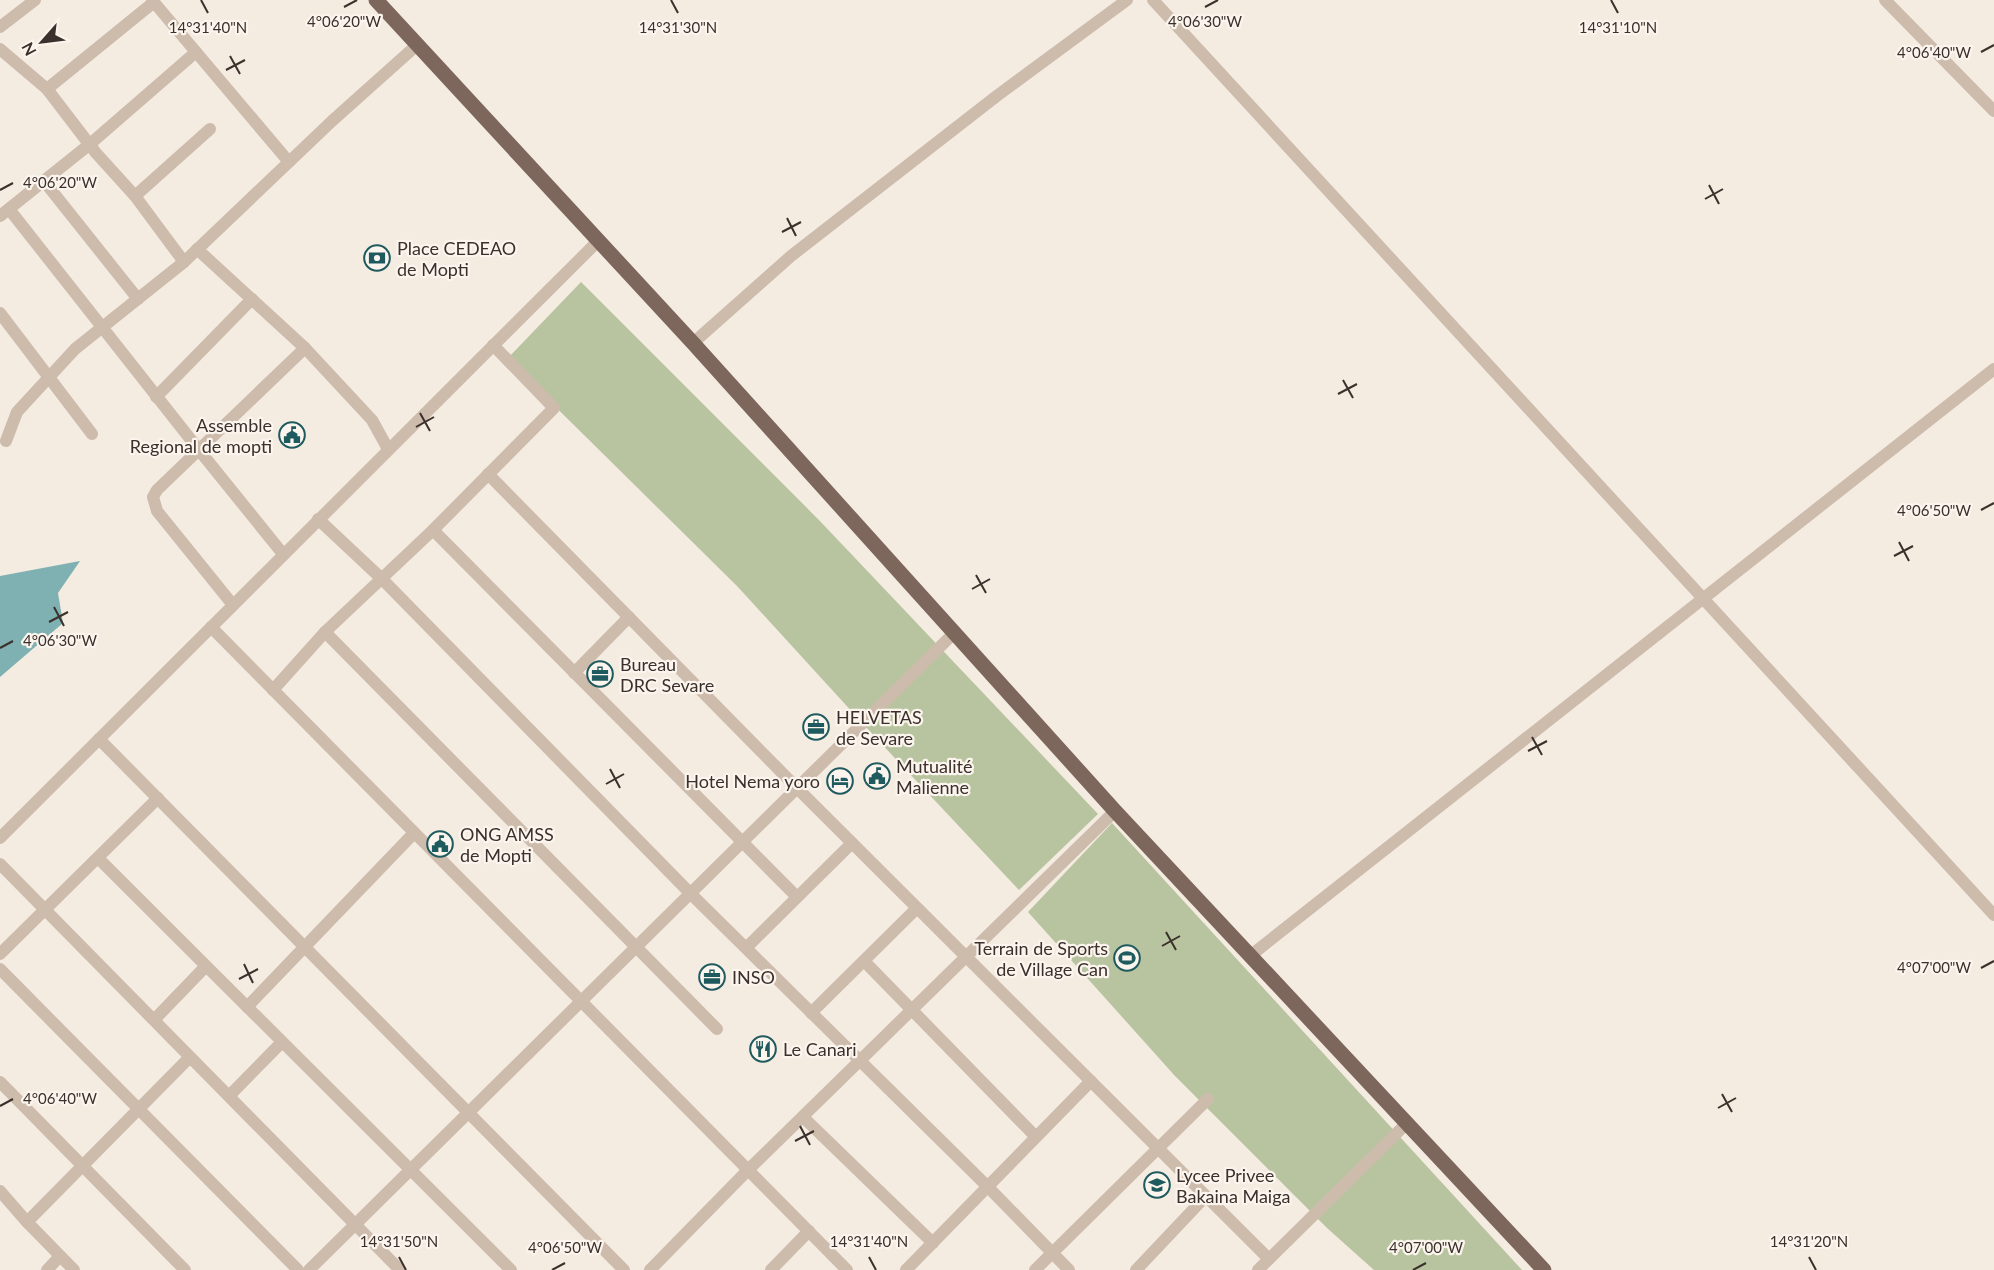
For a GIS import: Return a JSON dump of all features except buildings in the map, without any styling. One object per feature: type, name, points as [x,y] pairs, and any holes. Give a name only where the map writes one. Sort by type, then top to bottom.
[{"type":"main road","points":[[376,0],[693,343],[1115,811],[1544,1270]]},
{"type":"street","points":[[0,27],[35,0]]},
{"type":"street","points":[[693,343],[791,256],[1025,74],[1127,0]]},
{"type":"street","points":[[1152,0],[1994,915]]},
{"type":"street","points":[[1885,0],[1994,111]]},
{"type":"street","points":[[48,89],[153,1],[289,162]]},
{"type":"street","points":[[6,441],[17,412],[75,349],[184,262],[417,45]]},
{"type":"street","points":[[0,49],[48,89],[90,144],[135,196],[184,262]]},
{"type":"street","points":[[196,52],[90,144],[5,213],[103,328],[283,554]]},
{"type":"street","points":[[135,196],[210,129]]},
{"type":"street","points":[[44,181],[138,299]]},
{"type":"street","points":[[0,837],[599,240]]},
{"type":"street","points":[[197,249],[305,348],[372,420],[388,449]]},
{"type":"street","points":[[156,397],[252,299]]},
{"type":"street","points":[[0,313],[92,434]]},
{"type":"street","points":[[273,690],[325,632],[433,530],[554,408],[494,345]]},
{"type":"street","points":[[233,605],[157,511],[153,497],[157,490],[305,348]]},
{"type":"street","points":[[1251,956],[1994,369]]},
{"type":"street","points":[[488,474],[797,788],[1269,1259]]},
{"type":"street","points":[[318,519],[382,579],[690,893],[1069,1270]]},
{"type":"street","points":[[433,530],[798,897]]},
{"type":"street","points":[[574,673],[629,617]]},
{"type":"street","points":[[211,627],[847,1270]]},
{"type":"street","points":[[325,632],[717,1029]]},
{"type":"street","points":[[309,1270],[954,633]]},
{"type":"street","points":[[99,739],[624,1270]]},
{"type":"street","points":[[0,954],[158,798]]},
{"type":"street","points":[[650,1270],[749,1169],[1115,811]]},
{"type":"street","points":[[247,1007],[414,833]]},
{"type":"street","points":[[746,948],[852,843]]},
{"type":"street","points":[[98,858],[511,1270]]},
{"type":"street","points":[[0,864],[400,1270]]},
{"type":"street","points":[[811,1013],[917,908]]},
{"type":"street","points":[[864,962],[1036,1137]]},
{"type":"street","points":[[154,1020],[206,966]]},
{"type":"street","points":[[0,969],[298,1270]]},
{"type":"street","points":[[229,1096],[282,1042]]},
{"type":"street","points":[[27,1222],[190,1057]]},
{"type":"street","points":[[906,1270],[1091,1081]]},
{"type":"street","points":[[0,1082],[185,1270]]},
{"type":"street","points":[[1035,1270],[1208,1099]]},
{"type":"street","points":[[803,1117],[933,1242]]},
{"type":"street","points":[[1258,1270],[1407,1123]]},
{"type":"street","points":[[0,1191],[74,1270]]},
{"type":"street","points":[[1136,1270],[1206,1196]]},
{"type":"street","points":[[771,1270],[809,1231]]},
{"type":"street","points":[[47,1270],[60,1256]]},
{"type":"green space","points":[[581,282],[818,519],[1098,814],[1019,890],[737,586],[507,359]]},
{"type":"green space","points":[[1112,823],[1522,1270],[1374,1270],[1327,1228],[1175,1076],[1028,912]]},
{"type":"water","points":[[80,561],[58,593],[63,623],[0,677],[0,576]]},
{"type":"place","name":"Place CEDEAO de Mopti","points":[[377,258]]},
{"type":"place","name":"Assemble Regional de mopti","points":[[292,435]]},
{"type":"place","name":"Bureau DRC Sevare","points":[[600,674]]},
{"type":"place","name":"HELVETAS de Sevare","points":[[816,727]]},
{"type":"place","name":"Mutualité Malienne","points":[[877,776]]},
{"type":"place","name":"Hotel Nema yoro","points":[[840,781]]},
{"type":"place","name":"ONG AMSS de Mopti","points":[[440,844]]},
{"type":"place","name":"Terrain de Sports de Village Can","points":[[1127,958]]},
{"type":"place","name":"INSO","points":[[712,977]]},
{"type":"place","name":"Le Canari","points":[[763,1049]]},
{"type":"place","name":"Lycee Privee Bakaina Maiga","points":[[1157,1185]]}]
